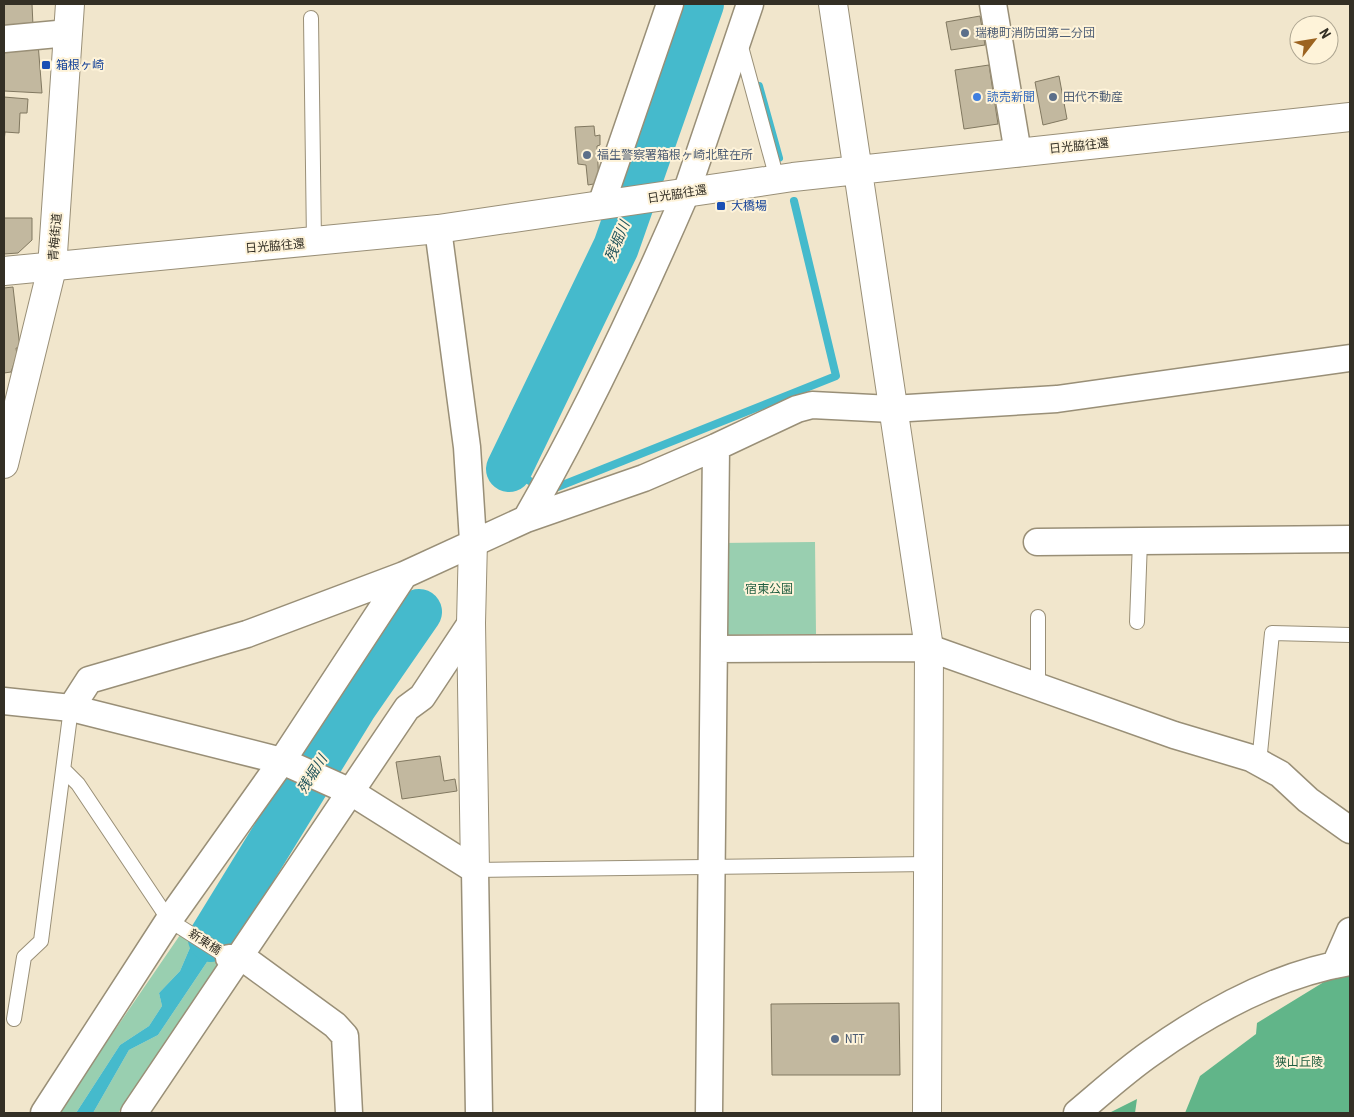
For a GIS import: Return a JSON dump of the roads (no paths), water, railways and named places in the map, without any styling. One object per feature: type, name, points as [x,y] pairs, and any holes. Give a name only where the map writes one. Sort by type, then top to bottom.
[{"type":"street","name":"青梅街道","points":[[4,464],[52,268],[70,4]]},
{"type":"street","points":[[607,205],[670,4]]},
{"type":"street","points":[[526,519],[591,400],[630,320],[750,4]]},
{"type":"street","points":[[833,4],[856,170],[929,648],[927,1113]]},
{"type":"street","points":[[993,4],[1018,153]]},
{"type":"street","points":[[4,39],[68,33]]},
{"type":"street","name":"日光脇往還","points":[[4,271],[52,268],[438,228],[777,179],[1350,117]]},
{"type":"street","points":[[438,228],[467,447],[473,541],[471,623],[479,1113]]},
{"type":"street","points":[[71,708],[89,680],[247,634],[404,575],[473,541],[526,519],[644,478],[812,404],[892,409],[1057,398],[1350,358]]},
{"type":"street","points":[[709,1113],[716,447]]},
{"type":"street","points":[[1037,542],[1350,539]]},
{"type":"street","points":[[44,1113],[285,762],[404,575]]},
{"type":"street","points":[[134,1113],[234,959],[348,790],[407,708],[422,697],[471,623]]},
{"type":"street","points":[[714,650],[929,648],[1259,762],[1280,774],[1308,800],[1350,830]]},
{"type":"street","points":[[4,701],[71,708],[285,762],[348,790],[475,870]]},
{"type":"street","points":[[1077,1113],[1151,1053],[1216,1012],[1274,983],[1343,963],[1350,931]]},
{"type":"street","points":[[234,959],[246,960],[335,1025],[345,1036],[349,1113]]},
{"type":"lane","points":[[311,18],[314,242]]},
{"type":"lane","points":[[738,38],[777,179]]},
{"type":"lane","points":[[1137,622],[1140,541]]},
{"type":"lane","points":[[1038,616],[1038,687]]},
{"type":"lane","points":[[1259,762],[1272,633],[1350,635]]},
{"type":"lane","points":[[14,1019],[24,957],[41,940],[71,708]]},
{"type":"lane","points":[[64,770],[78,784],[175,923]]},
{"type":"lane","points":[[475,870],[928,864]]},
{"type":"lane","name":"新東橋","points":[[175,923],[234,959]]},
{"type":"water","points":[[192,943],[211,956],[158,1035],[129,1050],[93,1113],[76,1113],[120,1045],[149,1026],[162,1006],[159,993],[180,971]]},
{"type":"waterway","name":"残堀川","points":[[509,469],[616,247],[701,4]]},
{"type":"waterway","points":[[759,86],[779,158]]},
{"type":"waterway","points":[[550,490],[836,376],[794,201]]},
{"type":"waterway","points":[[509,469],[535,484]]},
{"type":"waterway","name":"残堀川","points":[[211,939],[354,706],[419,612]]},
{"type":"place","name":"瑞穂町消防団第二分団","points":[[965,33]]},
{"type":"place","name":"箱根ヶ崎","points":[[46,65]]},
{"type":"place","name":"読売新聞","points":[[977,97]]},
{"type":"place","name":"田代不動産","points":[[1053,97]]},
{"type":"place","name":"福生警察署箱根ヶ崎北駐在所","points":[[587,155]]},
{"type":"place","name":"大橋場","points":[[721,206]]},
{"type":"place","name":"NTT","points":[[835,1039]]},
{"type":"park label","name":"宿東公園","points":[[769,589]]},
{"type":"park label","name":"狭山丘陵","points":[[1299,1062]]}]
